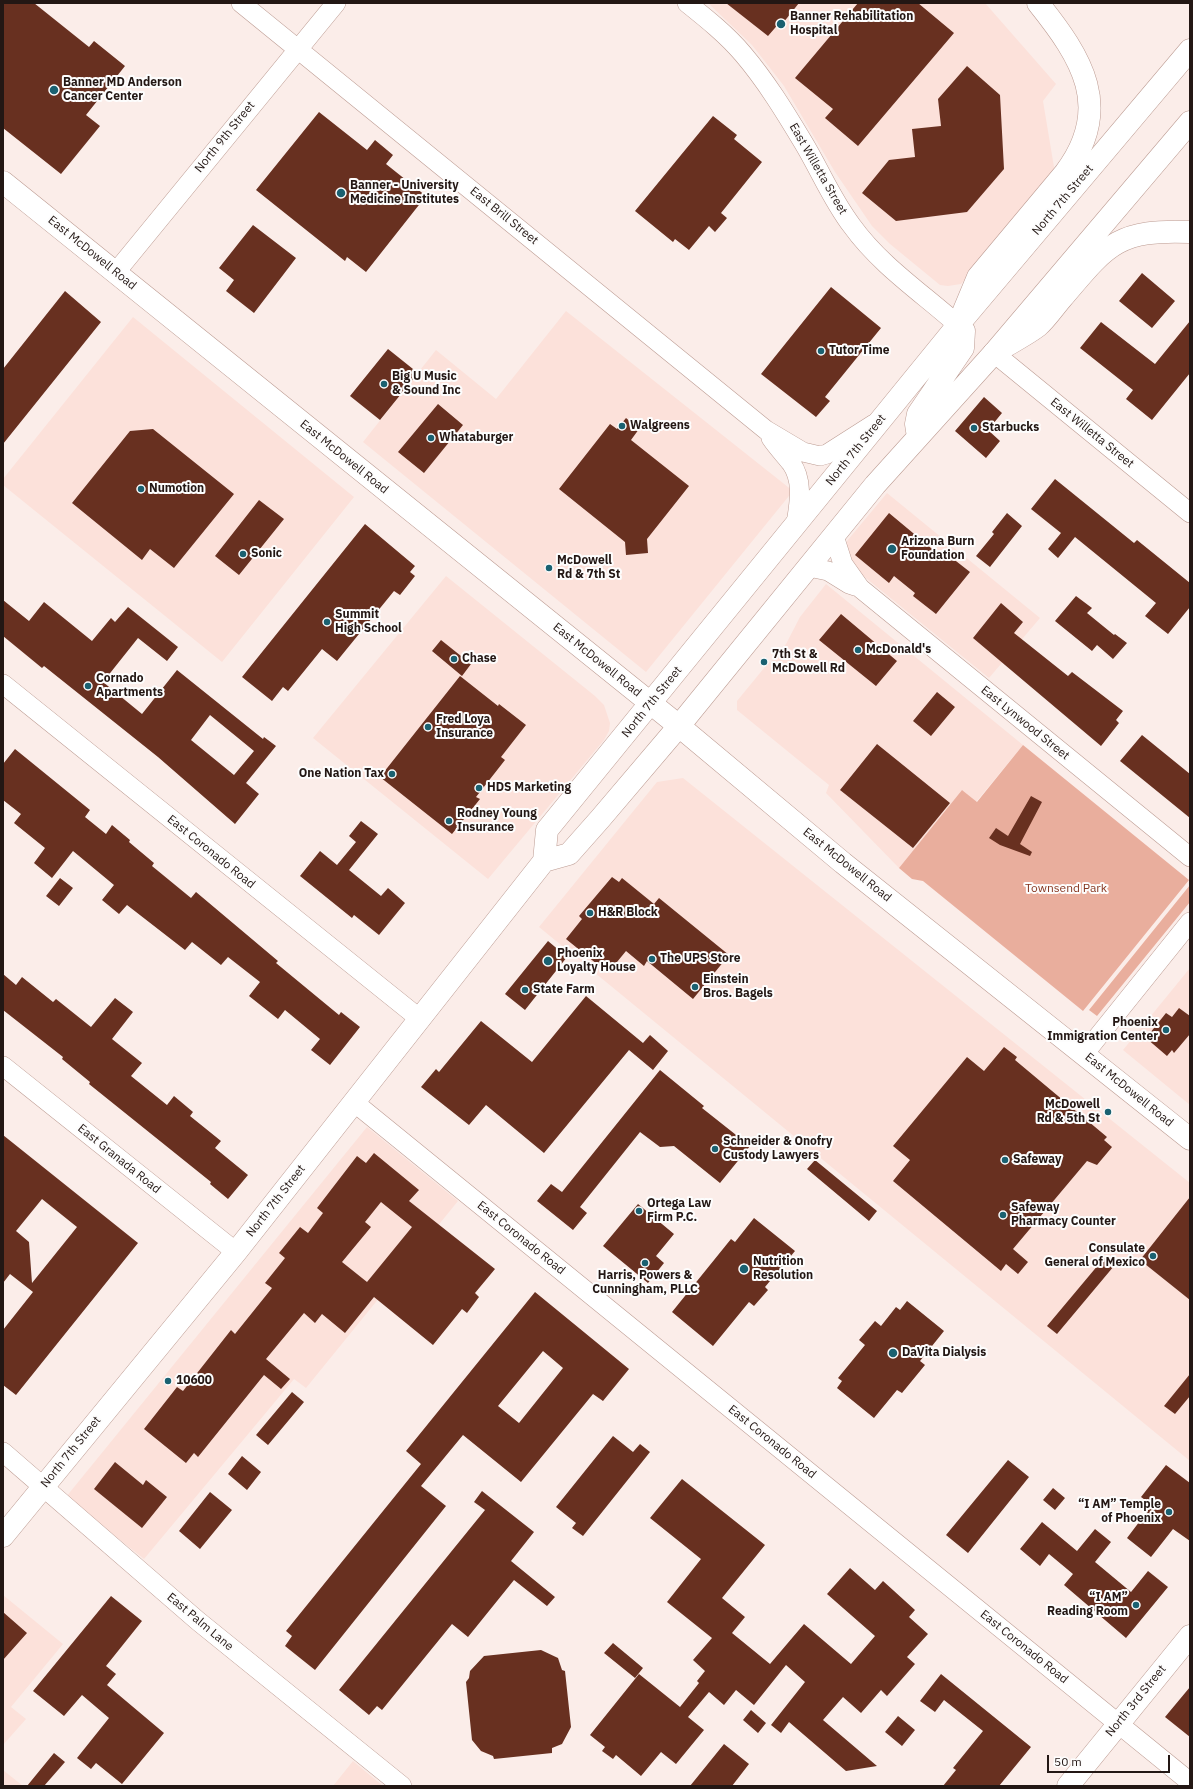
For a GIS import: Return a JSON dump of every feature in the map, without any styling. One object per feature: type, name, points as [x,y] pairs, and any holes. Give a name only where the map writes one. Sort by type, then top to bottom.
[{"type":"main road","points":[[918,437],[916,424],[918,414],[963,348],[964,331],[958,325],[978,276],[1076,159],[1085,137],[1089,108],[1089,92],[1083,70],[1070,46],[1038,3]]},
{"type":"main road","name":"North 7th Street","points":[[3,1536],[236,1252],[355,1103],[544,861],[547,830],[958,325],[1190,50]]},
{"type":"main road","points":[[544,861],[569,854],[679,726],[834,536],[918,437],[994,353],[1190,122]]},
{"type":"main road","name":"East McDowell Road","points":[[3,182],[679,726],[836,856],[1190,1139]]},
{"type":"main road","points":[[994,353],[1038,325],[1100,255],[1115,243],[1125,238],[1150,232],[1190,232]]},
{"type":"main road","name":"North 3rd Street","points":[[1068,1786],[1190,1636]]},
{"type":"street","name":"East Brill Street","points":[[241,3],[766,430],[803,452],[820,456],[827,454],[882,418]]},
{"type":"street","name":"North 9th Street","points":[[116,272],[336,3]]},
{"type":"street","name":"East Willetta Street","points":[[687,3],[716,27],[742,53],[764,81],[804,143],[834,200],[864,242],[880,258],[958,325]]},
{"type":"street","name":"East Willetta Street","points":[[994,353],[1190,513]]},
{"type":"street","name":"East Brill Street","points":[[766,430],[778,449],[790,462],[798,479],[800,500],[796,524]]},
{"type":"street","name":"East Lynwood Street","points":[[834,536],[843,564],[860,588],[1190,857]]},
{"type":"street","name":"East Lynwood Street","points":[[809,567],[828,571],[848,584],[860,588]]},
{"type":"street","name":"East Coronado Road","points":[[3,684],[420,1019]]},
{"type":"street","points":[[1084,1054],[1190,922]]},
{"type":"street","name":"East Granada Road","points":[[3,1066],[236,1252]]},
{"type":"street","name":"East Coronado Road","points":[[355,1103],[1190,1782]]},
{"type":"street","name":"East Palm Lane","points":[[3,1452],[198,1621],[402,1786]]},
{"type":"shaded area","points":[[708,3],[985,3],[1056,84],[1043,101],[1055,173],[961,284],[948,286],[940,285],[890,244],[872,226],[835,172],[784,86],[752,45]]},
{"type":"shaded area","points":[[566,311],[793,491],[646,672],[363,442],[436,350],[496,399]]},
{"type":"shaded area","points":[[133,317],[354,497],[222,662],[3,485],[3,479]]},
{"type":"shaded area","points":[[887,493],[1040,618],[989,678],[851,566],[845,546],[847,541]]},
{"type":"shaded area","points":[[446,576],[595,696],[604,705],[610,723],[609,731],[604,740],[488,879],[313,738]]},
{"type":"shaded area","points":[[826,584],[1023,745],[976,802],[962,790],[899,868],[826,793],[829,785],[737,710],[737,701],[786,644],[800,617]]},
{"type":"shaded area","points":[[683,778],[1190,1183],[1190,1461],[539,927],[657,782]]},
{"type":"shaded area","points":[[1190,968],[1190,1105],[1123,1050]]},
{"type":"shaded area","points":[[367,1127],[458,1201],[306,1388],[294,1379],[144,1559],[66,1497]]},
{"type":"shaded area","points":[[3,1595],[63,1644],[11,1707],[26,1719],[3,1745]]},
{"type":"shaded area","points":[[353,1761],[383,1786],[333,1786]]},
{"type":"shaded area","points":[[3,1770],[23,1786],[3,1786]]},
{"type":"green space","name":"Townsend Park","points":[[1023,745],[1189,880],[1083,1011],[923,881],[912,879],[899,868],[962,790],[977,802]]},
{"type":"green space","points":[[1190,885],[1190,902],[1097,1016],[1089,1010]]},
{"type":"building","name":"Banner MD Anderson Cancer Center","points":[[3,3],[34,3],[89,47],[94,41],[125,66],[86,115],[100,126],[61,174],[3,128]]},
{"type":"building","points":[[726,3],[799,3],[783,23],[781,21],[768,36]]},
{"type":"building","points":[[858,3],[918,3],[954,33],[858,146],[825,118],[833,109],[795,78]]},
{"type":"building","points":[[967,66],[1000,95],[1004,169],[967,212],[896,221],[862,193],[889,160],[915,157],[912,129],[941,126],[938,99]]},
{"type":"building","name":"Banner - University Medicine Institutes","points":[[319,112],[367,150],[375,140],[393,155],[386,164],[426,196],[366,272],[347,257],[345,261],[256,190]]},
{"type":"building","points":[[713,116],[737,135],[734,139],[762,162],[721,213],[727,218],[715,232],[709,226],[689,250],[675,239],[673,242],[635,211]]},
{"type":"building","points":[[253,225],[296,258],[254,313],[226,291],[234,280],[219,268]]},
{"type":"building","points":[[1142,273],[1175,301],[1152,328],[1119,301]]},
{"type":"building","name":"Tutor Time","points":[[831,287],[881,328],[825,397],[830,401],[816,417],[761,374]]},
{"type":"building","points":[[65,291],[101,322],[3,444],[3,369]]},
{"type":"building","points":[[1190,321],[1190,373],[1152,420],[1126,399],[1133,390],[1080,348],[1101,322],[1155,364]]},
{"type":"building","name":"Big U Music & Sound Inc","points":[[388,349],[418,373],[380,420],[350,396]]},
{"type":"building","name":"Starbucks","points":[[984,397],[1002,413],[988,430],[1000,441],[986,458],[955,431]]},
{"type":"building","name":"Whataburger","points":[[438,404],[463,425],[424,473],[398,452]]},
{"type":"building","name":"Walgreens","points":[[626,418],[639,429],[631,440],[689,486],[647,539],[648,553],[626,555],[625,542],[559,489],[610,424],[617,429]]},
{"type":"building","name":"Numotion","points":[[153,429],[234,494],[174,568],[150,549],[142,560],[72,503],[130,431]]},
{"type":"building","points":[[1055,479],[1134,543],[1137,540],[1190,583],[1190,607],[1168,634],[1145,616],[1156,603],[1075,537],[1058,558],[1048,549],[1061,533],[1031,509]]},
{"type":"building","points":[[259,500],[284,519],[239,575],[215,556]]},
{"type":"building","points":[[889,513],[943,558],[947,554],[970,572],[936,614],[913,596],[915,593],[894,576],[889,583],[855,555]]},
{"type":"building","points":[[1007,513],[1022,526],[990,567],[976,556],[994,534],[992,532]]},
{"type":"building","name":"Summit High School","points":[[365,524],[415,566],[410,572],[415,576],[400,595],[394,591],[337,661],[322,649],[288,691],[283,687],[272,701],[242,677]]},
{"type":"building","points":[[1076,596],[1092,608],[1087,613],[1114,635],[1115,634],[1127,643],[1113,659],[1097,645],[1092,651],[1055,621]]},
{"type":"building","points":[[3,600],[29,621],[44,602],[92,641],[111,618],[115,622],[128,607],[178,647],[167,661],[138,638],[103,682],[142,714],[177,670],[263,739],[264,737],[276,746],[246,783],[259,794],[235,824],[158,757],[44,666],[42,668],[3,636]],"holes":[[[210,715],[254,751],[234,775],[191,740]]]},
{"type":"building","points":[[1001,603],[1023,622],[1014,633],[1068,676],[1072,672],[1123,711],[1116,720],[1119,723],[1101,746],[973,638]]},
{"type":"building","name":"McDonald's","points":[[841,614],[897,661],[876,686],[819,640]]},
{"type":"building","name":"Chase","points":[[441,640],[471,664],[462,676],[432,651]]},
{"type":"building","points":[[460,676],[498,706],[499,704],[526,725],[501,757],[505,760],[476,797],[480,799],[452,834],[380,777]]},
{"type":"building","points":[[937,692],[955,707],[931,736],[913,721]]},
{"type":"building","points":[[1142,735],[1190,774],[1190,818],[1120,761]]},
{"type":"building","points":[[877,744],[950,803],[913,848],[840,790]]},
{"type":"building","points":[[15,749],[90,810],[85,817],[106,834],[112,825],[130,840],[129,842],[154,863],[152,866],[191,898],[196,892],[278,961],[276,963],[339,1015],[341,1012],[360,1027],[330,1065],[311,1050],[320,1039],[285,1010],[278,1019],[249,996],[260,982],[228,957],[221,965],[192,942],[185,950],[127,905],[119,914],[102,900],[114,885],[73,851],[52,878],[34,863],[45,848],[14,823],[21,814],[3,800],[3,764]]},
{"type":"building","points":[[1031,796],[1042,802],[1020,844],[1032,852],[1030,856],[1000,845],[989,838],[996,828],[1008,836]]},
{"type":"building","points":[[361,821],[378,834],[349,870],[381,896],[388,888],[405,903],[379,935],[354,915],[352,918],[300,876],[320,851],[337,865],[356,842],[349,836]]},
{"type":"building","points":[[612,877],[619,882],[622,878],[654,904],[659,898],[729,955],[693,999],[647,961],[644,966],[626,951],[608,973],[566,939],[582,919],[579,916]]},
{"type":"building","points":[[60,878],[73,888],[59,906],[46,896]]},
{"type":"building","points":[[548,941],[567,957],[525,1010],[505,994]]},
{"type":"building","points":[[3,974],[16,985],[22,977],[53,1002],[56,999],[91,1027],[115,998],[133,1012],[112,1039],[142,1063],[131,1076],[167,1105],[174,1096],[193,1112],[190,1116],[221,1141],[215,1148],[248,1175],[228,1199],[210,1184],[211,1182],[89,1084],[90,1082],[62,1059],[63,1057],[3,1010]]},
{"type":"building","points":[[586,996],[643,1043],[650,1035],[668,1051],[653,1070],[629,1050],[544,1153],[486,1105],[469,1125],[421,1087],[436,1069],[439,1072],[481,1021],[532,1062]]},
{"type":"building","name":"Phoenix Immigration Center","points":[[1179,1008],[1190,1016],[1190,1034],[1174,1053],[1172,1050],[1167,1056],[1146,1038],[1166,1013],[1172,1017]]},
{"type":"building","name":"Safeway","points":[[1004,1047],[1017,1057],[1015,1060],[1107,1137],[1104,1140],[1112,1147],[1097,1165],[1087,1161],[1013,1249],[1028,1262],[1018,1274],[1006,1264],[1001,1271],[893,1181],[910,1160],[893,1146],[967,1057],[984,1071]]},
{"type":"building","points":[[660,1070],[704,1106],[702,1108],[750,1146],[720,1183],[674,1146],[660,1147],[640,1132],[580,1207],[587,1213],[573,1230],[537,1201],[551,1184],[562,1192]]},
{"type":"building","points":[[3,1135],[138,1243],[16,1395],[3,1385],[3,1330],[33,1292],[10,1274],[3,1283]],"holes":[[[42,1199],[77,1227],[32,1283],[29,1242],[16,1231]]]},
{"type":"building","points":[[374,1153],[419,1190],[409,1201],[495,1269],[475,1293],[479,1297],[467,1313],[462,1309],[433,1345],[374,1297],[345,1333],[322,1314],[315,1323],[304,1313],[266,1359],[290,1379],[281,1389],[264,1375],[198,1457],[194,1453],[186,1463],[144,1429],[177,1387],[183,1391],[231,1330],[235,1334],[272,1288],[265,1283],[285,1258],[279,1253],[300,1227],[308,1233],[323,1213],[317,1208],[357,1156],[366,1163]],"holes":[[[381,1202],[412,1227],[367,1282],[342,1262],[371,1227],[365,1222]]]},
{"type":"building","points":[[815,1160],[877,1211],[869,1221],[807,1169]]},
{"type":"building","points":[[1190,1197],[1190,1300],[1140,1260]]},
{"type":"building","points":[[638,1204],[674,1234],[656,1256],[664,1263],[648,1283],[603,1246]]},
{"type":"building","name":"Nutrition Resolution","points":[[754,1218],[795,1251],[765,1287],[768,1290],[754,1306],[749,1302],[713,1346],[672,1312],[731,1239],[735,1242]]},
{"type":"building","points":[[1104,1258],[1114,1266],[1057,1334],[1047,1326]]},
{"type":"building","points":[[535,1292],[629,1369],[603,1401],[593,1394],[521,1482],[463,1435],[421,1486],[446,1506],[315,1670],[285,1646],[292,1636],[286,1631],[421,1464],[406,1451]],"holes":[[[543,1351],[563,1368],[519,1423],[498,1406]]]},
{"type":"building","name":"DaVita Dialysis","points":[[907,1301],[944,1331],[920,1361],[925,1365],[902,1393],[897,1390],[874,1418],[837,1388],[842,1381],[838,1378],[865,1345],[859,1340],[875,1321],[881,1326],[896,1307],[900,1310]]},
{"type":"building","points":[[1190,1374],[1190,1396],[1175,1414],[1164,1406]]},
{"type":"building","points":[[292,1392],[304,1402],[268,1445],[256,1435]]},
{"type":"building","points":[[613,1436],[633,1452],[640,1444],[650,1452],[583,1536],[572,1528],[576,1523],[556,1507]]},
{"type":"building","points":[[242,1456],[261,1472],[247,1490],[228,1474]]},
{"type":"building","points":[[1008,1460],[1029,1477],[968,1553],[946,1535]]},
{"type":"building","points":[[115,1462],[143,1485],[146,1480],[167,1497],[142,1528],[94,1489]]},
{"type":"building","name":"“I AM” Temple of Phoenix","points":[[1166,1465],[1190,1483],[1190,1541],[1173,1529],[1151,1557],[1127,1538],[1152,1505],[1141,1497]]},
{"type":"building","points":[[682,1479],[765,1545],[722,1598],[745,1617],[732,1633],[770,1664],[804,1624],[851,1664],[875,1636],[827,1594],[850,1568],[875,1590],[883,1581],[915,1610],[909,1617],[928,1634],[907,1657],[915,1664],[887,1696],[881,1690],[861,1713],[843,1697],[823,1720],[877,1766],[846,1771],[789,1722],[781,1733],[771,1725],[805,1682],[786,1665],[754,1705],[736,1690],[724,1705],[709,1692],[688,1717],[704,1730],[676,1764],[661,1752],[641,1776],[616,1755],[613,1759],[602,1751],[605,1747],[590,1735],[639,1674],[680,1707],[699,1683],[697,1681],[705,1671],[693,1660],[712,1638],[667,1602],[701,1559],[650,1518]]},
{"type":"building","points":[[1053,1488],[1065,1498],[1055,1510],[1043,1500]]},
{"type":"building","points":[[482,1491],[534,1532],[511,1561],[555,1597],[547,1606],[514,1580],[468,1637],[452,1624],[382,1710],[377,1706],[369,1715],[339,1690],[485,1510],[474,1502]]},
{"type":"building","points":[[210,1492],[232,1510],[200,1549],[179,1531]]},
{"type":"building","points":[[1042,1522],[1077,1551],[1095,1529],[1111,1542],[1095,1562],[1131,1592],[1148,1571],[1168,1587],[1126,1638],[1064,1585],[1073,1574],[1049,1554],[1040,1566],[1020,1549]]},
{"type":"building","points":[[111,1596],[142,1621],[106,1666],[116,1674],[107,1685],[164,1733],[122,1784],[96,1763],[91,1769],[77,1758],[109,1718],[82,1695],[64,1716],[33,1691]]},
{"type":"building","points":[[3,1612],[27,1633],[3,1660]]},
{"type":"building","points":[[613,1643],[643,1668],[635,1678],[604,1653]]},
{"type":"building","points":[[541,1650],[558,1658],[562,1670],[565,1671],[571,1727],[562,1744],[552,1748],[552,1753],[494,1759],[493,1756],[481,1751],[472,1740],[466,1682],[469,1678],[470,1671],[484,1656]]},
{"type":"building","points":[[941,1674],[1031,1747],[999,1786],[943,1786],[956,1770],[953,1768],[983,1731],[944,1700],[935,1712],[920,1701]]},
{"type":"building","points":[[1190,1687],[1190,1737],[1165,1717]]},
{"type":"building","points":[[751,1710],[766,1723],[758,1733],[743,1720]]},
{"type":"building","points":[[898,1716],[915,1730],[902,1746],[885,1732]]},
{"type":"building","points":[[724,1744],[749,1764],[732,1786],[690,1786]]},
{"type":"building","points":[[54,1753],[65,1762],[44,1786],[27,1786]]},
{"type":"place","name":"Banner Rehabilitation Hospital","points":[[781,24]]},
{"type":"place","name":"Banner MD Anderson Cancer Center","points":[[54,90]]},
{"type":"place","name":"Banner - University Medicine Institutes","points":[[341,193]]},
{"type":"place","name":"Tutor Time","points":[[821,351]]},
{"type":"place","name":"Big U Music & Sound Inc","points":[[384,384]]},
{"type":"place","name":"Walgreens","points":[[622,426]]},
{"type":"place","name":"Starbucks","points":[[974,428]]},
{"type":"place","name":"Whataburger","points":[[431,438]]},
{"type":"place","name":"Numotion","points":[[141,489]]},
{"type":"place","name":"Arizona Burn Foundation","points":[[892,549]]},
{"type":"place","name":"Sonic","points":[[243,554]]},
{"type":"place","name":"McDowell Rd & 7th St","points":[[549,568]]},
{"type":"place","name":"Summit High School","points":[[327,622]]},
{"type":"place","name":"McDonald's","points":[[858,650]]},
{"type":"place","name":"Chase","points":[[454,659]]},
{"type":"place","name":"7th St & McDowell Rd","points":[[764,662]]},
{"type":"place","name":"Cornado Apartments","points":[[88,686]]},
{"type":"place","name":"Fred Loya Insurance","points":[[428,727]]},
{"type":"place","name":"One Nation Tax","points":[[392,774]]},
{"type":"place","name":"HDS Marketing","points":[[479,788]]},
{"type":"place","name":"Rodney Young Insurance","points":[[449,821]]},
{"type":"place","name":"H&R Block","points":[[590,913]]},
{"type":"place","name":"The UPS Store","points":[[652,959]]},
{"type":"place","name":"Phoenix Loyalty House","points":[[548,961]]},
{"type":"place","name":"Einstein Bros. Bagels","points":[[695,987]]},
{"type":"place","name":"State Farm","points":[[525,990]]},
{"type":"place","name":"Phoenix Immigration Center","points":[[1166,1030]]},
{"type":"place","name":"McDowell Rd & 5th St","points":[[1108,1112]]},
{"type":"place","name":"Schneider & Onofry Custody Lawyers","points":[[715,1149]]},
{"type":"place","name":"Safeway","points":[[1005,1160]]},
{"type":"place","name":"Ortega Law Firm P.C.","points":[[639,1211]]},
{"type":"place","name":"Safeway Pharmacy Counter","points":[[1003,1215]]},
{"type":"place","name":"Consulate General of Mexico","points":[[1153,1256]]},
{"type":"place","name":"Harris, Powers & Cunningham, PLLC","points":[[645,1263]]},
{"type":"place","name":"Nutrition Resolution","points":[[744,1269]]},
{"type":"place","name":"DaVita Dialysis","points":[[893,1353]]},
{"type":"place","name":"10600","points":[[168,1381]]},
{"type":"place","name":"“I AM” Temple of Phoenix","points":[[1169,1512]]},
{"type":"place","name":"“I AM” Reading Room","points":[[1136,1605]]}]
